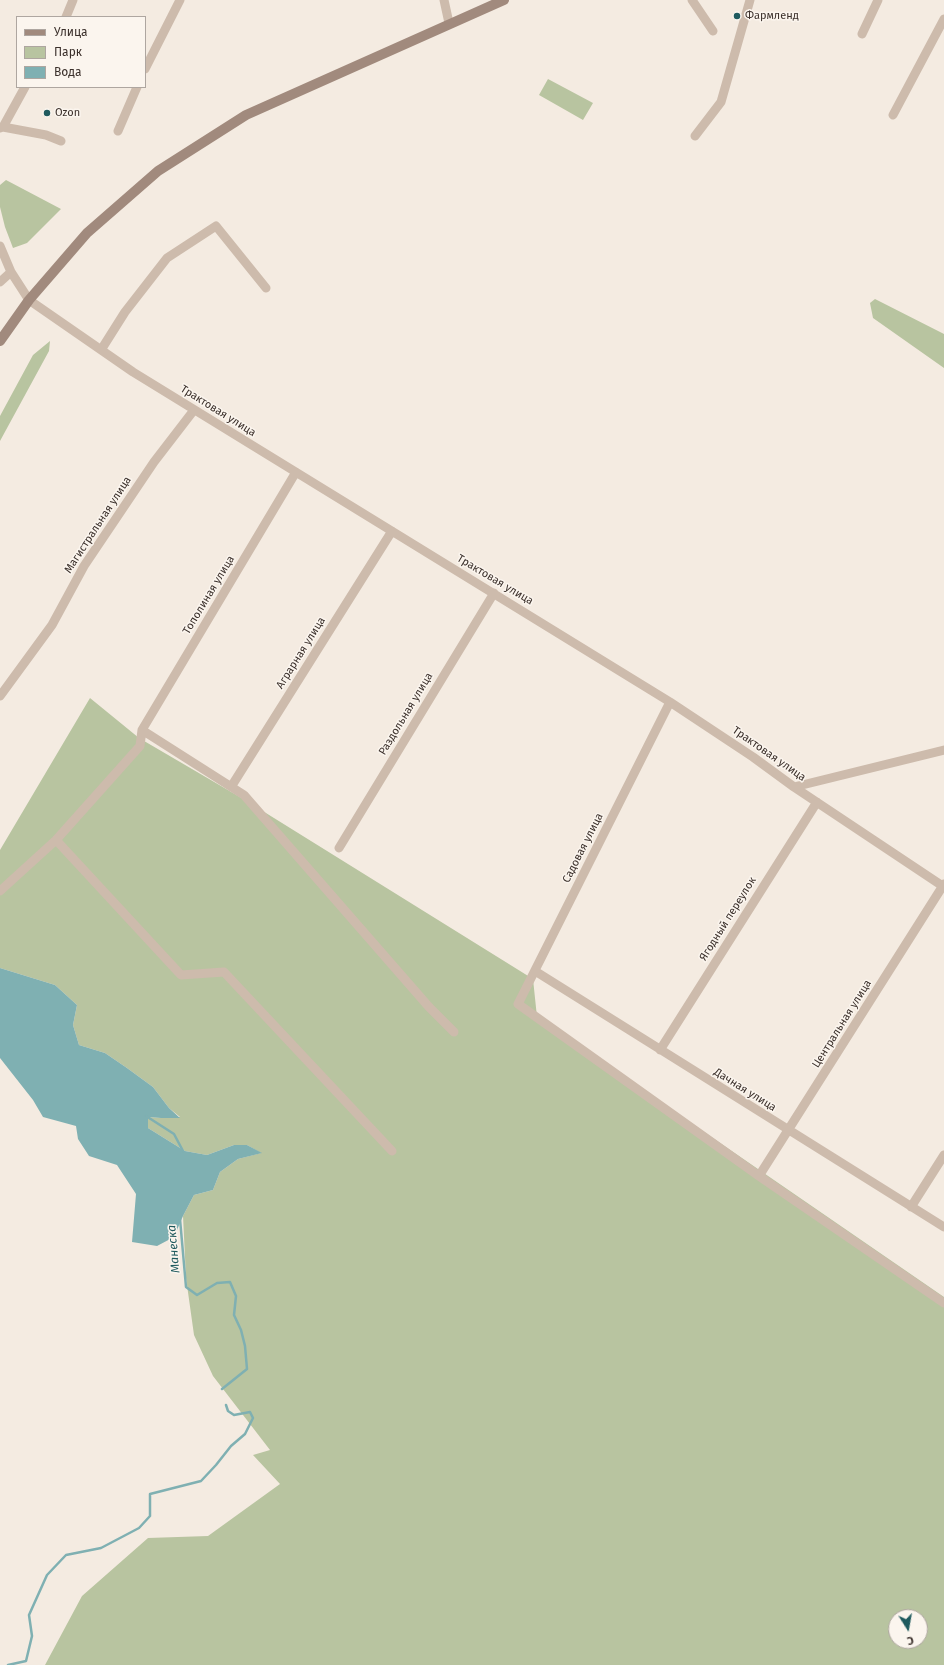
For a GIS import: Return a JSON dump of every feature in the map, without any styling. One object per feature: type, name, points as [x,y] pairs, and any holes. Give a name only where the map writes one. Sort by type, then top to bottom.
[{"type":"main road","points":[[0,341],[29,300],[87,233],[158,171],[246,115],[449,23],[504,0]]},
{"type":"street","points":[[66,16],[73,0]]},
{"type":"street","points":[[146,67],[180,0]]},
{"type":"street","points":[[444,0],[449,23]]},
{"type":"street","points":[[692,0],[713,32]]},
{"type":"street","points":[[695,136],[721,102],[750,0]]},
{"type":"street","points":[[862,34],[878,0]]},
{"type":"street","points":[[893,115],[944,19]]},
{"type":"street","points":[[24,88],[2,127],[46,135],[61,141]]},
{"type":"street","points":[[118,131],[137,88]]},
{"type":"street","points":[[101,350],[125,312],[167,258],[216,226],[266,288]]},
{"type":"street","points":[[0,246],[11,272],[29,300]]},
{"type":"street","points":[[0,282],[11,272]]},
{"type":"street","name":"Трактовая улица","points":[[29,300],[101,350],[194,410],[670,702],[754,757],[794,787],[944,885]]},
{"type":"street","name":"Магистральная улица","points":[[0,696],[52,625],[84,566],[154,462],[194,410]]},
{"type":"street","name":"Тополиная улица","points":[[0,891],[56,840],[140,746],[142,730],[296,472]]},
{"type":"street","name":"Аграрная улица","points":[[231,787],[392,531]]},
{"type":"street","name":"Раздольная улица","points":[[339,848],[494,593]]},
{"type":"street","name":"Садовая улица","points":[[670,702],[518,1004],[759,1176]]},
{"type":"street","points":[[142,730],[244,795],[429,1007],[454,1032]]},
{"type":"street","points":[[794,787],[944,750]]},
{"type":"street","name":"Ягодный переулок","points":[[660,1050],[817,802]]},
{"type":"street","points":[[56,840],[181,975],[224,972],[392,1151]]},
{"type":"street","name":"Центральная улица","points":[[759,1176],[944,885]]},
{"type":"street","name":"Дачная улица","points":[[535,971],[944,1227]]},
{"type":"street","points":[[912,1207],[944,1156]]},
{"type":"street","points":[[759,1176],[944,1303]]},
{"type":"green space","points":[[548,79],[593,103],[583,120],[539,95]]},
{"type":"green space","points":[[6,180],[61,209],[27,243],[13,248],[5,227],[0,207],[0,185]]},
{"type":"green space","points":[[875,299],[944,334],[944,368],[873,318],[870,303]]},
{"type":"green space","points":[[50,341],[49,351],[0,441],[0,416],[33,355]]},
{"type":"green space","points":[[90,698],[139,738],[245,800],[533,979],[537,1017],[944,1297],[944,1665],[45,1665],[82,1596],[148,1538],[208,1536],[280,1484],[253,1455],[270,1450],[213,1376],[194,1335],[186,1278],[183,1216],[194,1195],[213,1190],[220,1172],[238,1159],[261,1153],[247,1145],[234,1145],[207,1155],[185,1151],[148,1128],[148,1117],[180,1117],[169,1108],[153,1087],[127,1068],[105,1053],[79,1045],[73,1025],[77,1005],[55,985],[0,968],[0,850]]},
{"type":"water","points":[[0,968],[55,985],[77,1005],[73,1025],[79,1045],[105,1053],[127,1068],[153,1087],[169,1108],[180,1118],[148,1117],[148,1128],[185,1151],[207,1155],[234,1145],[247,1145],[262,1153],[238,1159],[220,1172],[213,1190],[194,1195],[174,1237],[157,1246],[132,1242],[136,1194],[117,1165],[89,1156],[78,1139],[76,1126],[43,1117],[33,1100],[0,1058]]},
{"type":"waterway","name":"Манеска","points":[[146,1116],[174,1134],[183,1151]]},
{"type":"waterway","name":"Манеска","points":[[180,1219],[186,1287],[197,1295],[217,1283],[230,1282],[236,1296],[234,1315],[241,1330],[245,1346],[247,1369],[222,1389]]},
{"type":"waterway","name":"Манеска","points":[[8,1665],[26,1661],[32,1636],[29,1615],[47,1575],[66,1555],[101,1548],[139,1528],[150,1516],[150,1494],[201,1481],[231,1446],[245,1434],[253,1418],[250,1412],[234,1415],[228,1411],[226,1405]]},
{"type":"place","name":"Фармленд","points":[[737,16]]},
{"type":"place","name":"Ozon","points":[[47,113]]}]
